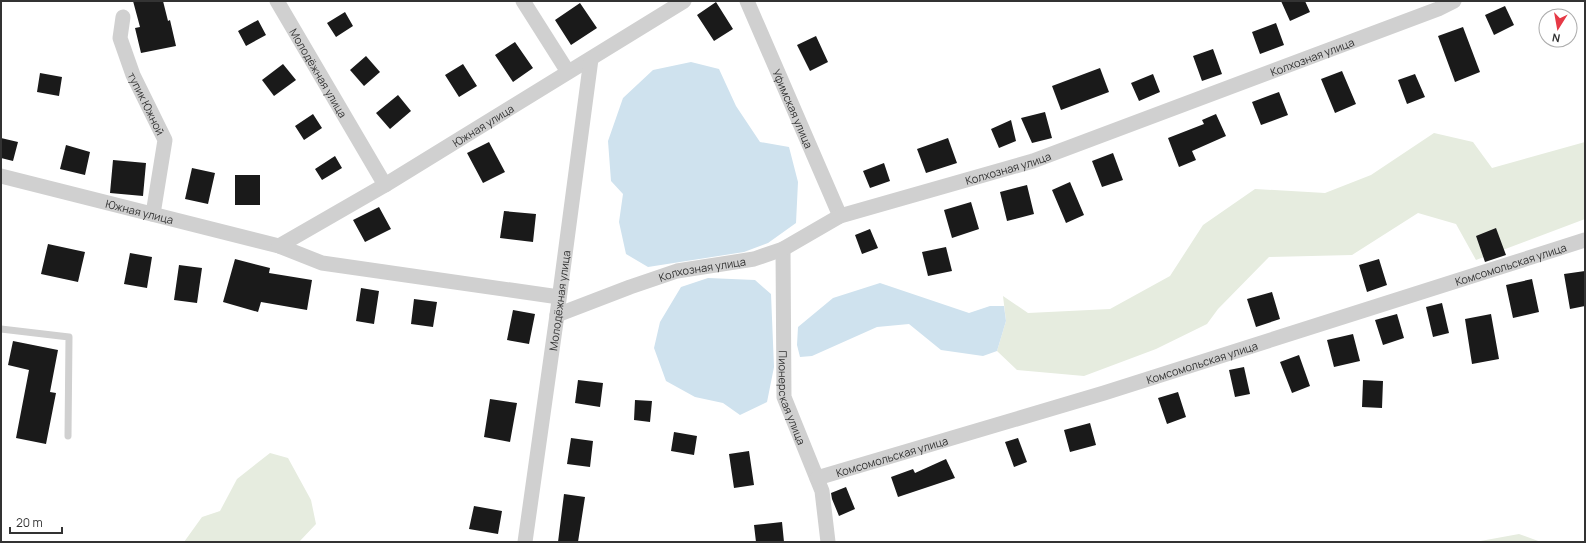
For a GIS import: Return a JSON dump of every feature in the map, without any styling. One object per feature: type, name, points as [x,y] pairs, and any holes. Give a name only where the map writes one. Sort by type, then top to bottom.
[{"type":"street","name":"Молодёжная улица","points":[[276,1],[385,185]]},
{"type":"street","points":[[523,1],[568,72]]},
{"type":"street","name":"Южная улица","points":[[279,246],[385,185],[684,1]]},
{"type":"street","name":"Уфимская улица","points":[[747,1],[840,216]]},
{"type":"street","name":"Колхозная улица","points":[[557,316],[630,287],[677,272],[754,258],[783,248],[840,216],[1033,161],[1430,12],[1454,1]]},
{"type":"street","name":"тупик Южной","points":[[123,17],[120,38],[125,53],[133,75],[165,140],[152,214]]},
{"type":"street","name":"Молодёжная улица","points":[[525,542],[557,316],[590,58]]},
{"type":"street","name":"Южная улица","points":[[1,176],[279,246],[322,263],[559,297]]},
{"type":"street","name":"Комсомольская улица","points":[[817,478],[1104,393],[1585,240]]},
{"type":"street","name":"Пионерская улица","points":[[783,248],[784,397],[822,491],[828,542]]},
{"type":"lane","points":[[1,329],[69,336],[68,436]]},
{"type":"shaded area","points":[[1434,133],[1473,142],[1492,168],[1585,142],[1585,219],[1476,260],[1456,224],[1418,213],[1352,255],[1269,257],[1218,309],[1207,324],[1156,349],[1084,376],[1017,370],[997,351],[1006,321],[1003,296],[1028,313],[1110,309],[1170,276],[1203,225],[1255,189],[1325,193],[1371,175]]},
{"type":"shaded area","points":[[270,453],[288,458],[311,500],[316,524],[299,542],[184,542],[202,517],[220,511],[237,479]]},
{"type":"shaded area","points":[[1519,534],[1541,542],[1475,542]]},
{"type":"water","points":[[691,62],[719,69],[736,106],[760,142],[789,147],[798,182],[796,223],[768,243],[744,252],[648,267],[626,254],[619,222],[623,194],[611,181],[608,141],[623,98],[653,70]]},
{"type":"water","points":[[708,278],[755,280],[771,294],[774,367],[767,402],[740,415],[723,403],[695,397],[666,381],[654,348],[660,322],[681,287]]},
{"type":"water","points":[[880,283],[969,313],[990,306],[1004,306],[1006,321],[997,351],[983,356],[941,350],[909,324],[877,327],[812,356],[800,357],[797,345],[798,327],[833,298]]},
{"type":"building","points":[[133,1],[163,1],[168,21],[170,20],[176,46],[141,53],[135,28],[140,27]]},
{"type":"building","points":[[1281,1],[1305,1],[1310,12],[1290,21]]},
{"type":"building","points":[[716,2],[733,29],[714,41],[697,15]]},
{"type":"building","points":[[580,3],[597,28],[571,45],[555,20]]},
{"type":"building","points":[[1505,6],[1514,25],[1494,35],[1485,15]]},
{"type":"building","points":[[345,12],[353,26],[336,37],[327,23]]},
{"type":"building","points":[[258,20],[266,35],[246,46],[238,31]]},
{"type":"building","points":[[1276,23],[1284,45],[1260,54],[1252,32]]},
{"type":"building","points":[[1463,27],[1480,72],[1455,82],[1438,36]]},
{"type":"building","points":[[816,36],[828,62],[810,71],[797,45]]},
{"type":"building","points":[[515,42],[533,68],[513,82],[495,55]]},
{"type":"building","points":[[1213,49],[1222,74],[1202,81],[1193,56]]},
{"type":"building","points":[[366,56],[380,72],[364,86],[350,70]]},
{"type":"building","points":[[283,64],[296,80],[274,96],[262,80]]},
{"type":"building","points":[[463,64],[477,86],[459,97],[445,75]]},
{"type":"building","points":[[1100,68],[1109,92],[1061,110],[1052,86]]},
{"type":"building","points":[[1342,71],[1356,104],[1335,113],[1321,79]]},
{"type":"building","points":[[40,73],[62,77],[59,96],[37,92]]},
{"type":"building","points":[[1153,74],[1160,92],[1139,101],[1131,83]]},
{"type":"building","points":[[1415,74],[1425,97],[1407,104],[1398,80]]},
{"type":"building","points":[[1279,92],[1288,115],[1261,125],[1252,102]]},
{"type":"building","points":[[398,95],[411,111],[390,129],[376,113]]},
{"type":"building","points":[[1045,112],[1052,138],[1032,143],[1021,118]]},
{"type":"building","points":[[313,114],[322,128],[304,140],[295,126]]},
{"type":"building","points":[[1216,114],[1226,136],[1192,151],[1196,160],[1179,167],[1168,138],[1204,124],[1202,120]]},
{"type":"building","points":[[1011,120],[1016,141],[999,148],[991,129]]},
{"type":"building","points":[[1,138],[18,142],[13,161],[1,158]]},
{"type":"building","points":[[948,138],[957,163],[926,173],[917,149]]},
{"type":"building","points":[[489,142],[505,172],[483,183],[467,153]]},
{"type":"building","points":[[66,145],[90,152],[85,175],[60,169]]},
{"type":"building","points":[[1113,153],[1123,180],[1102,187],[1092,161]]},
{"type":"building","points":[[335,156],[342,168],[322,180],[315,169]]},
{"type":"building","points":[[113,160],[146,163],[143,196],[110,193]]},
{"type":"building","points":[[884,163],[890,181],[870,188],[863,171]]},
{"type":"building","points":[[192,168],[215,173],[208,204],[185,199]]},
{"type":"building","points":[[235,175],[260,175],[260,205],[235,205]]},
{"type":"building","points":[[1070,182],[1084,215],[1066,223],[1052,190]]},
{"type":"building","points":[[1027,185],[1034,214],[1007,221],[1000,192]]},
{"type":"building","points":[[971,202],[979,229],[952,238],[944,210]]},
{"type":"building","points":[[379,207],[391,229],[365,242],[353,220]]},
{"type":"building","points":[[504,211],[536,214],[533,242],[500,238]]},
{"type":"building","points":[[1496,228],[1506,255],[1485,262],[1476,236]]},
{"type":"building","points":[[870,229],[878,248],[862,254],[855,235]]},
{"type":"building","points":[[48,244],[85,252],[78,282],[41,274]]},
{"type":"building","points":[[946,247],[952,271],[928,276],[922,252]]},
{"type":"building","points":[[130,253],[152,257],[147,288],[124,284]]},
{"type":"building","points":[[235,259],[270,268],[269,273],[312,280],[307,310],[261,302],[258,312],[223,302]]},
{"type":"building","points":[[1379,259],[1387,285],[1367,292],[1359,265]]},
{"type":"building","points":[[179,265],[202,268],[197,303],[174,300]]},
{"type":"building","points":[[1585,271],[1585,306],[1570,309],[1564,274]]},
{"type":"building","points":[[1532,279],[1539,312],[1513,318],[1506,285]]},
{"type":"building","points":[[361,288],[379,291],[374,324],[356,321]]},
{"type":"building","points":[[1272,292],[1280,319],[1256,327],[1247,299]]},
{"type":"building","points":[[414,299],[437,302],[433,327],[411,324]]},
{"type":"building","points":[[1442,303],[1449,333],[1433,337],[1426,307]]},
{"type":"building","points":[[513,310],[535,314],[529,344],[507,340]]},
{"type":"building","points":[[1397,314],[1404,338],[1383,345],[1375,320]]},
{"type":"building","points":[[1491,314],[1499,359],[1472,364],[1465,319]]},
{"type":"building","points":[[1353,334],[1360,361],[1334,367],[1327,340]]},
{"type":"building","points":[[13,341],[58,350],[50,392],[56,393],[46,444],[16,438],[29,370],[8,365]]},
{"type":"building","points":[[1299,355],[1310,386],[1292,393],[1280,362]]},
{"type":"building","points":[[1244,367],[1250,394],[1235,397],[1229,370]]},
{"type":"building","points":[[578,380],[603,383],[600,407],[575,403]]},
{"type":"building","points":[[1363,380],[1383,381],[1382,408],[1362,407]]},
{"type":"building","points":[[1178,392],[1186,417],[1167,424],[1158,398]]},
{"type":"building","points":[[490,399],[517,403],[510,442],[484,437]]},
{"type":"building","points":[[635,400],[652,401],[650,422],[634,420]]},
{"type":"building","points":[[1090,423],[1096,445],[1070,452],[1064,430]]},
{"type":"building","points":[[674,432],[697,436],[694,455],[671,451]]},
{"type":"building","points":[[571,438],[593,441],[590,467],[567,464]]},
{"type":"building","points":[[1018,438],[1027,462],[1014,467],[1005,442]]},
{"type":"building","points":[[749,451],[754,485],[734,488],[729,454]]},
{"type":"building","points":[[946,459],[955,478],[898,497],[891,477],[913,469],[915,473]]},
{"type":"building","points":[[846,487],[855,509],[839,516],[831,493]]},
{"type":"building","points":[[564,494],[585,497],[578,542],[558,542]]},
{"type":"building","points":[[474,506],[502,511],[498,534],[469,529]]},
{"type":"building","points":[[782,522],[784,542],[756,542],[754,525]]}]
